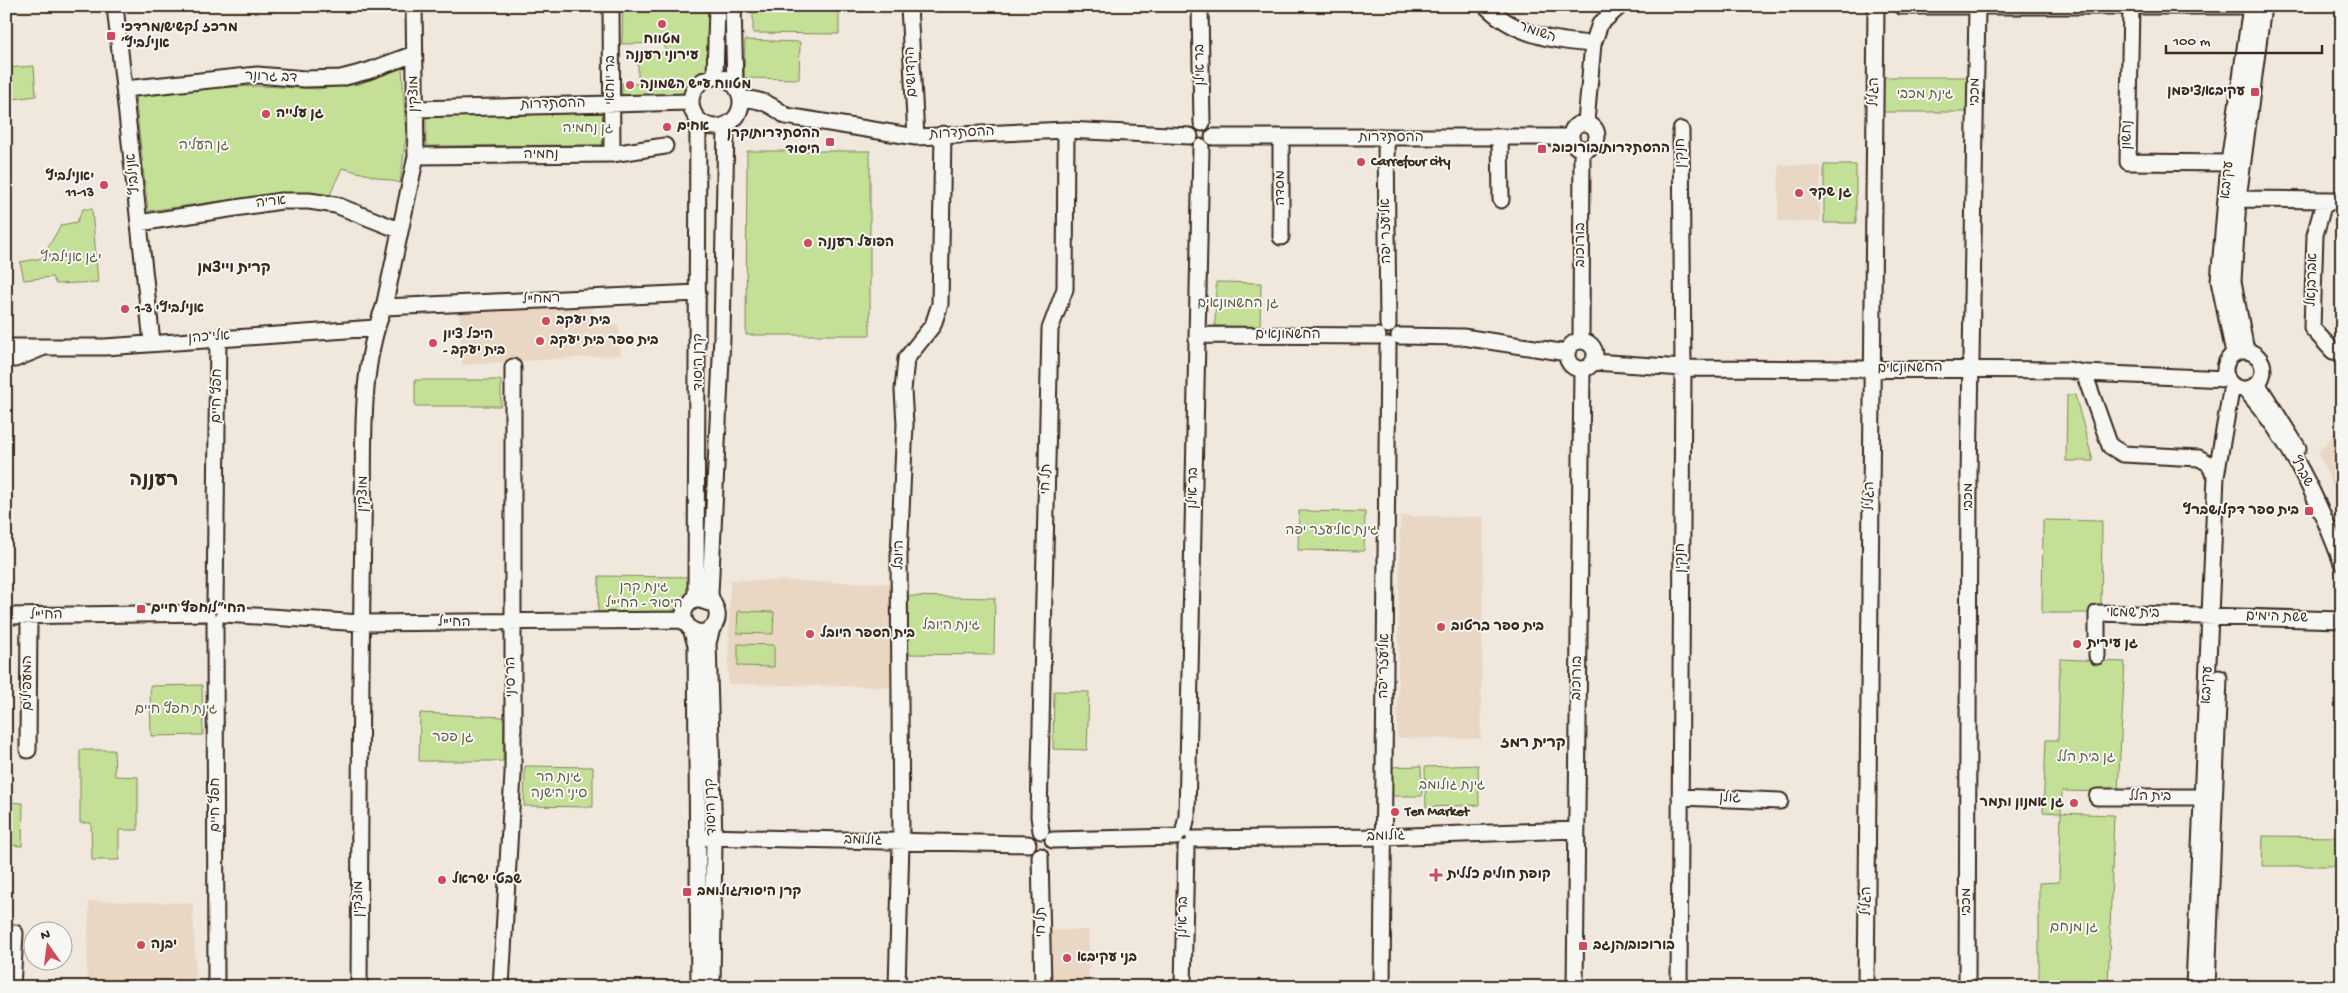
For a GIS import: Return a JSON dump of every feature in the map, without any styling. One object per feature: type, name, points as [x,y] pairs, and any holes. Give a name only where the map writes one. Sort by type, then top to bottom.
[{"type":"street","name":"אנילביץ","points":[[115,6],[152,342]]},
{"type":"street","name":"מוצקין","points":[[359,987],[361,623],[366,394],[375,328],[384,306],[416,156],[414,6]]},
{"type":"street","name":"בר יוחאי","points":[[611,6],[612,154]]},
{"type":"street","points":[[714,77],[718,6]]},
{"type":"street","points":[[733,6],[738,92],[738,116],[726,126],[712,128],[698,121],[694,116],[690,102],[695,87],[707,78],[714,77],[729,80],[738,92]]},
{"type":"street","name":"הקדושים","points":[[909,6],[916,137]]},
{"type":"street","name":"בר אילן","points":[[1200,6],[1202,124]]},
{"type":"street","name":"השומר","points":[[1486,6],[1518,28],[1536,36],[1561,42],[1593,44]]},
{"type":"street","points":[[1586,122],[1593,44],[1600,24],[1620,6]]},
{"type":"street","name":"הגליל","points":[[1866,987],[1876,6]]},
{"type":"street","points":[[1901,6],[2256,8]]},
{"type":"street","name":"מכבי","points":[[1967,987],[1977,6]]},
{"type":"street","name":"נחשון","points":[[2131,7],[2128,162],[2229,163]]},
{"type":"street","name":"עקיבא","points":[[2240,352],[2219,281],[2229,163],[2256,8]]},
{"type":"street","name":"עקיבא","points":[[2240,352],[2232,282],[2256,8]]},
{"type":"street","name":"דב גרונר","points":[[125,89],[189,79],[256,75],[306,79],[341,78],[368,71],[414,54]]},
{"type":"street","name":"ההסתדרות","points":[[738,92],[770,104],[786,116],[916,137],[943,134],[1066,130],[1195,141]]},
{"type":"street","name":"ההסתדרות","points":[[415,109],[690,102]]},
{"type":"street","name":"קרן היסוד","points":[[692,601],[696,594],[698,121]]},
{"type":"street","points":[[1586,122],[1594,127],[1597,139],[1593,146],[1582,149],[1575,146],[1570,137],[1573,127],[1578,123],[1586,122]]},
{"type":"street","points":[[1202,124],[1212,130],[1213,138],[1208,144],[1195,141],[1194,126],[1202,124]]},
{"type":"street","name":"קרן היסוד","points":[[712,604],[710,594],[722,337],[726,126]]},
{"type":"street","name":"תל חי","points":[[1047,836],[1039,816],[1050,329],[1065,289],[1066,130]]},
{"type":"street","name":"חנקין","points":[[1679,987],[1683,368],[1681,130]]},
{"type":"street","name":"היובל","points":[[897,987],[901,842],[899,556],[905,424],[903,390],[906,359],[933,325],[940,304],[943,134]]},
{"type":"street","points":[[1500,137],[1501,200]]},
{"type":"street","name":"ההסתדרות","points":[[1213,138],[1570,137]]},
{"type":"street","name":"מסדה","points":[[1281,138],[1281,237]]},
{"type":"street","name":"אליעזר יפה","points":[[1382,987],[1382,837],[1389,336],[1386,138]]},
{"type":"street","name":"בר אילן","points":[[1182,987],[1197,335],[1195,141]]},
{"type":"street","name":"נחמיה","points":[[416,156],[612,154],[665,146]]},
{"type":"street","name":"בורוכוב","points":[[1581,341],[1582,149]]},
{"type":"street","name":"אברבנאל","points":[[2238,199],[2338,200]]},
{"type":"street","name":"אריה","points":[[139,222],[281,200],[309,201],[336,205],[399,230]]},
{"type":"street","name":"אברבנאל","points":[[2338,200],[2323,206],[2315,235],[2312,328],[2333,351],[2342,352]]},
{"type":"street","name":"רמח\"ל","points":[[384,306],[698,293]]},
{"type":"street","name":"אלי כהן","points":[[6,346],[30,345],[43,348],[105,347],[152,342],[375,328]]},
{"type":"street","name":"החשמונאים","points":[[1197,335],[1463,338],[1567,353]]},
{"type":"street","name":"חפץ חיים","points":[[216,987],[215,614],[218,338]]},
{"type":"street","points":[[1581,341],[1590,344],[1594,348],[1588,366],[1572,366],[1569,363],[1567,353],[1572,344],[1581,341]]},
{"type":"street","name":"אלי כהן","points":[[6,360],[15,359],[43,348]]},
{"type":"street","points":[[2240,352],[2253,353],[2262,364],[2261,377],[2240,384],[2225,365],[2240,352]]},
{"type":"street","name":"החשמונאים","points":[[1588,366],[1871,370],[2069,370],[2084,373],[2240,384]]},
{"type":"street","name":"בורוכוב","points":[[1575,987],[1588,366]]},
{"type":"street","name":"הר סיני","points":[[501,987],[514,774],[512,623],[513,367]]},
{"type":"street","points":[[2084,373],[2107,440],[2116,452],[2198,458],[2208,463],[2216,476]]},
{"type":"street","name":"עקיבא","points":[[2207,987],[2216,616],[2216,476],[2240,384]]},
{"type":"street","name":"שברץ","points":[[2240,384],[2291,434],[2342,534]]},
{"type":"street","name":"שברץ","points":[[2240,384],[2272,424],[2307,477],[2342,563]]},
{"type":"street","points":[[703,599],[712,604],[717,613],[712,628],[702,632],[687,625],[685,609],[692,601],[703,599]]},
{"type":"street","name":"בית שמאי","points":[[2097,656],[2098,613],[2216,616]]},
{"type":"street","name":"החי\"ל","points":[[6,616],[215,614],[361,623],[687,625]]},
{"type":"street","name":"המעפילים","points":[[28,616],[28,750]]},
{"type":"street","name":"עקיבא","points":[[2194,987],[2203,797],[2216,616]]},
{"type":"street","name":"ששת הימים","points":[[2216,616],[2342,620]]},
{"type":"street","name":"קרן היסוד","points":[[687,625],[696,645],[699,987]]},
{"type":"street","name":"קרן היסוד","points":[[712,628],[708,643],[714,838],[712,987]]},
{"type":"street","name":"גולן","points":[[1680,797],[1780,801]]},
{"type":"street","name":"בית הלל","points":[[2097,797],[2203,797]]},
{"type":"street","name":"גולומב","points":[[1047,836],[1185,838],[1382,837],[1577,830]]},
{"type":"street","points":[[1033,834],[1047,836],[1051,851],[1040,856],[1032,854],[1028,844],[1033,834]]},
{"type":"street","name":"גולומב","points":[[698,837],[1028,844]]},
{"type":"street","name":"תל חי","points":[[1040,856],[1043,987]]},
{"type":"street","points":[[6,933],[14,933],[12,987]]},
{"type":"shaded area","name":"גן שקד","points":[[1779,165],[1821,166],[1820,222],[1778,221]]},
{"type":"shaded area","name":"בית ספר בית יעקב","points":[[592,304],[594,327],[619,325],[621,355],[462,365],[459,312]]},
{"type":"shaded area","points":[[2342,424],[2342,507],[2318,453]]},
{"type":"shaded area","name":"בית ספר ברטוב","points":[[1400,516],[1484,517],[1481,739],[1397,738]]},
{"type":"shaded area","name":"בית הספר היובל","points":[[730,580],[892,583],[890,687],[728,684]]},
{"type":"shaded area","name":"יבנה","points":[[89,901],[193,903],[196,987],[86,987]]},
{"type":"shaded area","name":"בני עקיבא","points":[[1046,930],[1089,930],[1089,987],[1047,987]]},
{"type":"green space","points":[[623,6],[714,6],[710,74],[697,82],[688,95],[622,95],[622,83],[638,84],[638,60],[650,59],[650,53],[665,53],[665,43],[622,44]]},
{"type":"green space","points":[[753,6],[839,6],[839,34],[753,33]]},
{"type":"green space","points":[[745,40],[800,42],[799,79],[744,78]]},
{"type":"green space","points":[[34,66],[36,96],[6,100],[6,68]]},
{"type":"green space","name":"גן העליה","points":[[402,67],[406,137],[400,183],[342,168],[329,197],[271,194],[148,211],[135,96],[213,88],[260,86],[318,89],[359,84]]},
{"type":"green space","name":"גינת מכבי","points":[[1880,77],[1970,77],[1970,112],[1880,112]]},
{"type":"green space","name":"גן נחמיה","points":[[604,113],[603,145],[426,146],[426,117]]},
{"type":"green space","name":"הפועל רעננה","points":[[747,151],[870,151],[870,335],[746,335]]},
{"type":"green space","points":[[1824,165],[1856,165],[1856,223],[1824,223]]},
{"type":"green space","name":"גן אנילביץ'","points":[[83,209],[92,209],[98,282],[56,284],[52,277],[24,280],[20,262],[42,258],[61,225],[77,222]]},
{"type":"green space","name":"גן החשמונאים","points":[[1216,282],[1261,283],[1260,327],[1215,326]]},
{"type":"green space","points":[[415,380],[501,380],[501,406],[415,406]]},
{"type":"green space","points":[[2067,395],[2075,395],[2093,461],[2066,461]]},
{"type":"green space","name":"גינת אליעזר יפה","points":[[1299,511],[1365,512],[1364,551],[1298,550]]},
{"type":"green space","points":[[2043,520],[2102,521],[2101,613],[2042,613]]},
{"type":"green space","name":"גינת קרן היסוד - החי\"ל","points":[[599,576],[689,577],[689,592],[681,608],[658,616],[598,615]]},
{"type":"green space","name":"גינת היובל","points":[[908,596],[995,598],[994,655],[906,654]]},
{"type":"green space","points":[[738,611],[774,612],[773,634],[737,633]]},
{"type":"green space","points":[[738,644],[774,645],[774,667],[738,666]]},
{"type":"green space","name":"גן בית הלל","points":[[2060,659],[2125,662],[2118,792],[2062,791],[2061,813],[2043,812],[2046,740],[2058,740]]},
{"type":"green space","name":"גינת חפץ חיים","points":[[202,685],[203,735],[151,736],[150,686]]},
{"type":"green space","points":[[1054,691],[1089,692],[1087,750],[1053,749]]},
{"type":"green space","name":"גן פפר","points":[[420,713],[504,717],[503,761],[419,761]]},
{"type":"green space","points":[[80,750],[114,750],[115,776],[138,777],[138,830],[119,830],[119,860],[92,860],[91,823],[80,823]]},
{"type":"green space","name":"גינת גולומב","points":[[1478,765],[1479,805],[1426,807],[1425,767]]},
{"type":"green space","name":"גינת הר סיני הישנה","points":[[525,766],[593,767],[593,807],[524,806]]},
{"type":"green space","points":[[1421,766],[1422,796],[1388,796],[1388,767]]},
{"type":"green space","points":[[6,802],[23,803],[22,846],[6,845]]},
{"type":"green space","name":"גן מנחם","points":[[2061,813],[2114,815],[2108,987],[2039,987],[2039,883],[2059,882]]},
{"type":"green space","points":[[2263,836],[2342,837],[2342,866],[2262,866]]},
{"type":"place","name":"מטווח עירוני רעננה","points":[[662,24]]},
{"type":"place","name":"מרכז לקשיש/מרדכי אנילביץ׳","points":[[111,36]]},
{"type":"place","name":"מטווח ע\"ש השמונה","points":[[630,85]]},
{"type":"place","name":"עקיבא/ציפמן","points":[[2255,92]]},
{"type":"place","name":"גן עלייה","points":[[266,114]]},
{"type":"place","name":"אחים","points":[[667,127]]},
{"type":"place","name":"ההסתדרות/קרן היסוד","points":[[830,142]]},
{"type":"place","name":"ההסתדרות/בורוכוב","points":[[1542,149]]},
{"type":"place","name":"Carrefour city","points":[[1361,162]]},
{"type":"place","name":"אנילביץ' 11-13","points":[[104,185]]},
{"type":"place","name":"גן שקד","points":[[1799,193]]},
{"type":"place","name":"הפועל רעננה","points":[[808,243]]},
{"type":"place","name":"אנילביץ' 1-3","points":[[125,309]]},
{"type":"place","name":"בית יעקב","points":[[546,321]]},
{"type":"place","name":"בית ספר בית יעקב","points":[[540,341]]},
{"type":"place","name":"היכל ציון - בית יעקב","points":[[433,343]]},
{"type":"place","name":"בית ספר דקל/שברץ","points":[[2309,511]]},
{"type":"place","name":"החי״ל/חפץ חיים","points":[[141,609]]},
{"type":"place","name":"בית ספר ברטוב","points":[[1441,627]]},
{"type":"place","name":"בית הספר היובל","points":[[810,634]]},
{"type":"place","name":"גן עירית","points":[[2077,644]]},
{"type":"place","name":"גן אמנון ותמר","points":[[2074,803]]},
{"type":"place","name":"Ten Market","points":[[1395,812]]},
{"type":"place","name":"קופת חולים כללית","points":[[1436,875]]},
{"type":"place","name":"שבטי ישראל","points":[[442,880]]},
{"type":"place","name":"קרן היסוד/גולומב","points":[[687,892]]},
{"type":"place","name":"יבנה","points":[[141,945]]},
{"type":"place","name":"בורוכוב/הנגב","points":[[1583,946]]},
{"type":"place","name":"בני עקיבא","points":[[1067,958]]},
{"type":"district","name":"קרית וייצמן","points":[[234,269]]},
{"type":"district","name":"רעננה","points":[[154,481]]},
{"type":"district","name":"קרית רמז","points":[[1533,744]]}]
